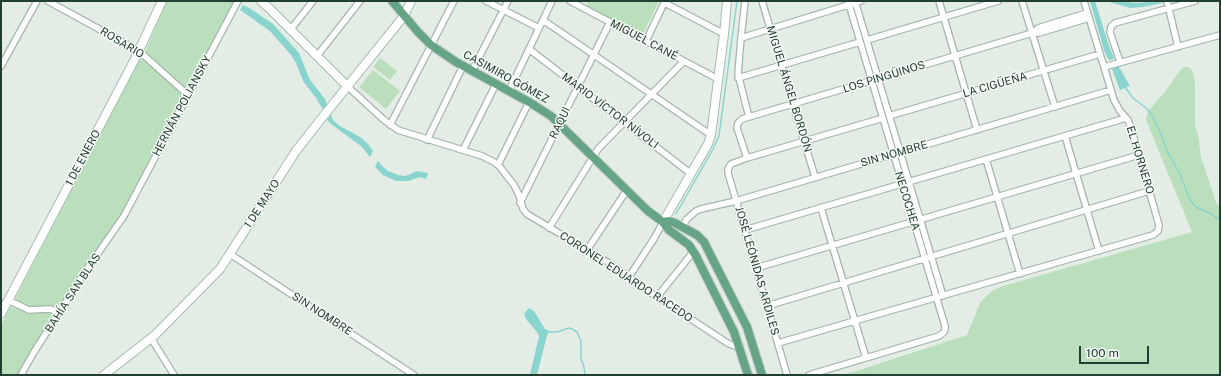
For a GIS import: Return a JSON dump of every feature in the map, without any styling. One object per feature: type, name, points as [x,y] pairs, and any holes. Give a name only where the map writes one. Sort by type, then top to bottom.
[{"type":"main road","name":"CASIMIRO GÓMEZ","points":[[392,1],[431,45],[463,66],[546,112],[626,190],[663,222],[669,230],[689,245],[733,328],[748,375]]},
{"type":"main road","name":"CASIMIRO GÓMEZ","points":[[663,222],[672,222],[700,237],[704,242],[744,320],[762,375]]},
{"type":"main road","points":[[740,346],[752,341]]},
{"type":"street","points":[[1,66],[37,1]]},
{"type":"street","name":"ROSARIO","points":[[48,1],[139,51],[188,95]]},
{"type":"street","name":"1 DE ENERO","points":[[1,314],[139,51],[162,1]]},
{"type":"street","name":"HERNÁN POLIANSKY","points":[[127,212],[238,1]]},
{"type":"street","points":[[291,29],[313,1]]},
{"type":"street","points":[[317,56],[360,1]]},
{"type":"street","name":"1 DE MAYO","points":[[104,375],[151,338],[216,274],[296,151],[404,16],[411,1]]},
{"type":"street","points":[[390,125],[454,1]]},
{"type":"street","points":[[486,1],[539,28]]},
{"type":"street","points":[[472,71],[508,1]]},
{"type":"street","points":[[509,91],[552,1]]},
{"type":"street","name":"MIGUEL CANÉ","points":[[570,1],[580,3],[610,22],[718,79]]},
{"type":"street","points":[[629,277],[658,232],[690,173],[708,144],[711,134],[727,1]]},
{"type":"street","points":[[745,1],[738,78],[749,117]]},
{"type":"street","name":"MIGUEL ÁNGEL BORDÓN","points":[[762,1],[815,177]]},
{"type":"street","points":[[939,1],[977,130]]},
{"type":"street","points":[[867,40],[998,1]]},
{"type":"street","points":[[1022,1],[1055,107]]},
{"type":"street","name":"EL HORNERO","points":[[1084,1],[1111,90],[1117,106],[1130,125],[1159,225],[1158,231],[1153,235],[1099,251]]},
{"type":"street","points":[[1167,1],[1178,47]]},
{"type":"street","points":[[1120,62],[1110,35],[1111,27],[1117,22],[1195,1]]},
{"type":"street","name":"CORONEL EDUARDO RACEDO","points":[[264,2],[361,101],[390,125],[402,132],[463,150],[486,158],[498,165],[514,184],[519,195],[520,203],[527,214],[614,267],[729,344],[740,346]]},
{"type":"street","points":[[646,41],[665,2],[724,34]]},
{"type":"street","points":[[741,38],[848,3],[857,2]]},
{"type":"street","name":"NECOCHEA","points":[[857,2],[943,296]]},
{"type":"street","name":"NECOCHEA","points":[[848,3],[945,326],[944,332],[939,336],[866,358]]},
{"type":"street","name":"LOS PINGÜINOS","points":[[747,158],[738,128],[738,123],[742,119],[1032,33],[1038,28],[1088,15]]},
{"type":"street","points":[[543,20],[711,134]]},
{"type":"street","name":"RAQUI","points":[[520,203],[610,22]]},
{"type":"street","points":[[1104,67],[1220,35]]},
{"type":"street","points":[[738,78],[860,42]]},
{"type":"street","name":"MARIO VÍCTOR NÍVOLI","points":[[529,49],[690,173]]},
{"type":"street","name":"LA CIGÜEÑA","points":[[890,116],[1100,54]]},
{"type":"street","points":[[549,228],[592,156],[600,146],[684,61]]},
{"type":"street","points":[[427,140],[463,66]]},
{"type":"street","points":[[463,150],[496,84]]},
{"type":"street","name":"SIN NOMBRE","points":[[682,227],[687,218],[696,211],[1111,90]]},
{"type":"street","points":[[498,165],[529,102]]},
{"type":"street","points":[[747,158],[883,118]]},
{"type":"street","points":[[745,230],[1126,118]]},
{"type":"street","points":[[778,343],[1099,251],[1065,136]]},
{"type":"street","points":[[756,268],[1139,155]]},
{"type":"street","name":"JOSÉ LEÓNIDAS ARDILES","points":[[747,158],[731,164],[729,166],[728,173],[788,375]]},
{"type":"street","points":[[986,159],[1020,274]]},
{"type":"street","points":[[587,250],[626,190]]},
{"type":"street","points":[[767,306],[1149,191]]},
{"type":"street","points":[[809,375],[866,358],[822,208]]},
{"type":"street","name":"BAHÍA SAN BLAS","points":[[21,375],[34,352],[90,265],[127,212]]},
{"type":"street","points":[[657,297],[694,252]]},
{"type":"street","name":"SIN NOMBRE","points":[[230,254],[414,375]]},
{"type":"street","points":[[8,300],[29,310],[50,309],[60,312]]},
{"type":"street","points":[[151,338],[174,375]]},
{"type":"green space","points":[[167,1],[235,1],[189,87],[186,89],[146,52]]},
{"type":"green space","points":[[588,1],[659,1],[644,32],[639,34],[588,7]]},
{"type":"green space","points":[[380,58],[397,71],[390,80],[373,67]]},
{"type":"green space","points":[[145,59],[182,94],[183,99],[120,216],[60,305],[58,307],[49,305],[31,307],[17,301],[17,295],[139,60]]},
{"type":"green space","points":[[1184,67],[1191,69],[1193,73],[1195,84],[1195,125],[1201,157],[1216,202],[1220,207],[1220,375],[844,375],[967,335],[980,303],[994,290],[1003,286],[1192,232],[1146,120],[1149,110],[1165,92],[1180,70]]},
{"type":"green space","points":[[373,70],[400,91],[386,109],[359,87]]},
{"type":"green space","points":[[12,307],[28,312],[48,311],[52,312],[53,314],[17,375],[1,375],[1,325]]},
{"type":"water","points":[[1090,1],[1095,1],[1114,59],[1108,59],[1104,50]]},
{"type":"water","points":[[1106,1],[1123,1],[1134,3],[1163,1],[1163,3],[1130,8]]},
{"type":"water","points":[[243,5],[273,24],[299,53],[310,80],[325,99],[327,105],[324,110],[303,81],[291,55],[270,31],[240,10]]},
{"type":"water","points":[[1117,66],[1130,86],[1120,90],[1112,69]]},
{"type":"water","points":[[331,115],[333,120],[340,126],[360,137],[368,144],[373,151],[370,157],[361,146],[327,120]]},
{"type":"water","points":[[378,161],[388,171],[398,175],[406,176],[417,171],[428,173],[426,179],[420,177],[408,181],[396,181],[383,175],[377,169],[375,166]]},
{"type":"water","points":[[529,308],[534,311],[545,329],[548,330],[537,375],[530,375],[539,336],[524,314]]},
{"type":"waterway","points":[[676,214],[719,136],[737,1]]},
{"type":"waterway","points":[[1125,87],[1133,98],[1151,114],[1159,129],[1167,151],[1180,174],[1191,201],[1196,207],[1210,213],[1220,220]]},
{"type":"waterway","points":[[546,332],[557,332],[569,328],[577,332],[581,341],[581,358],[585,375]]}]
